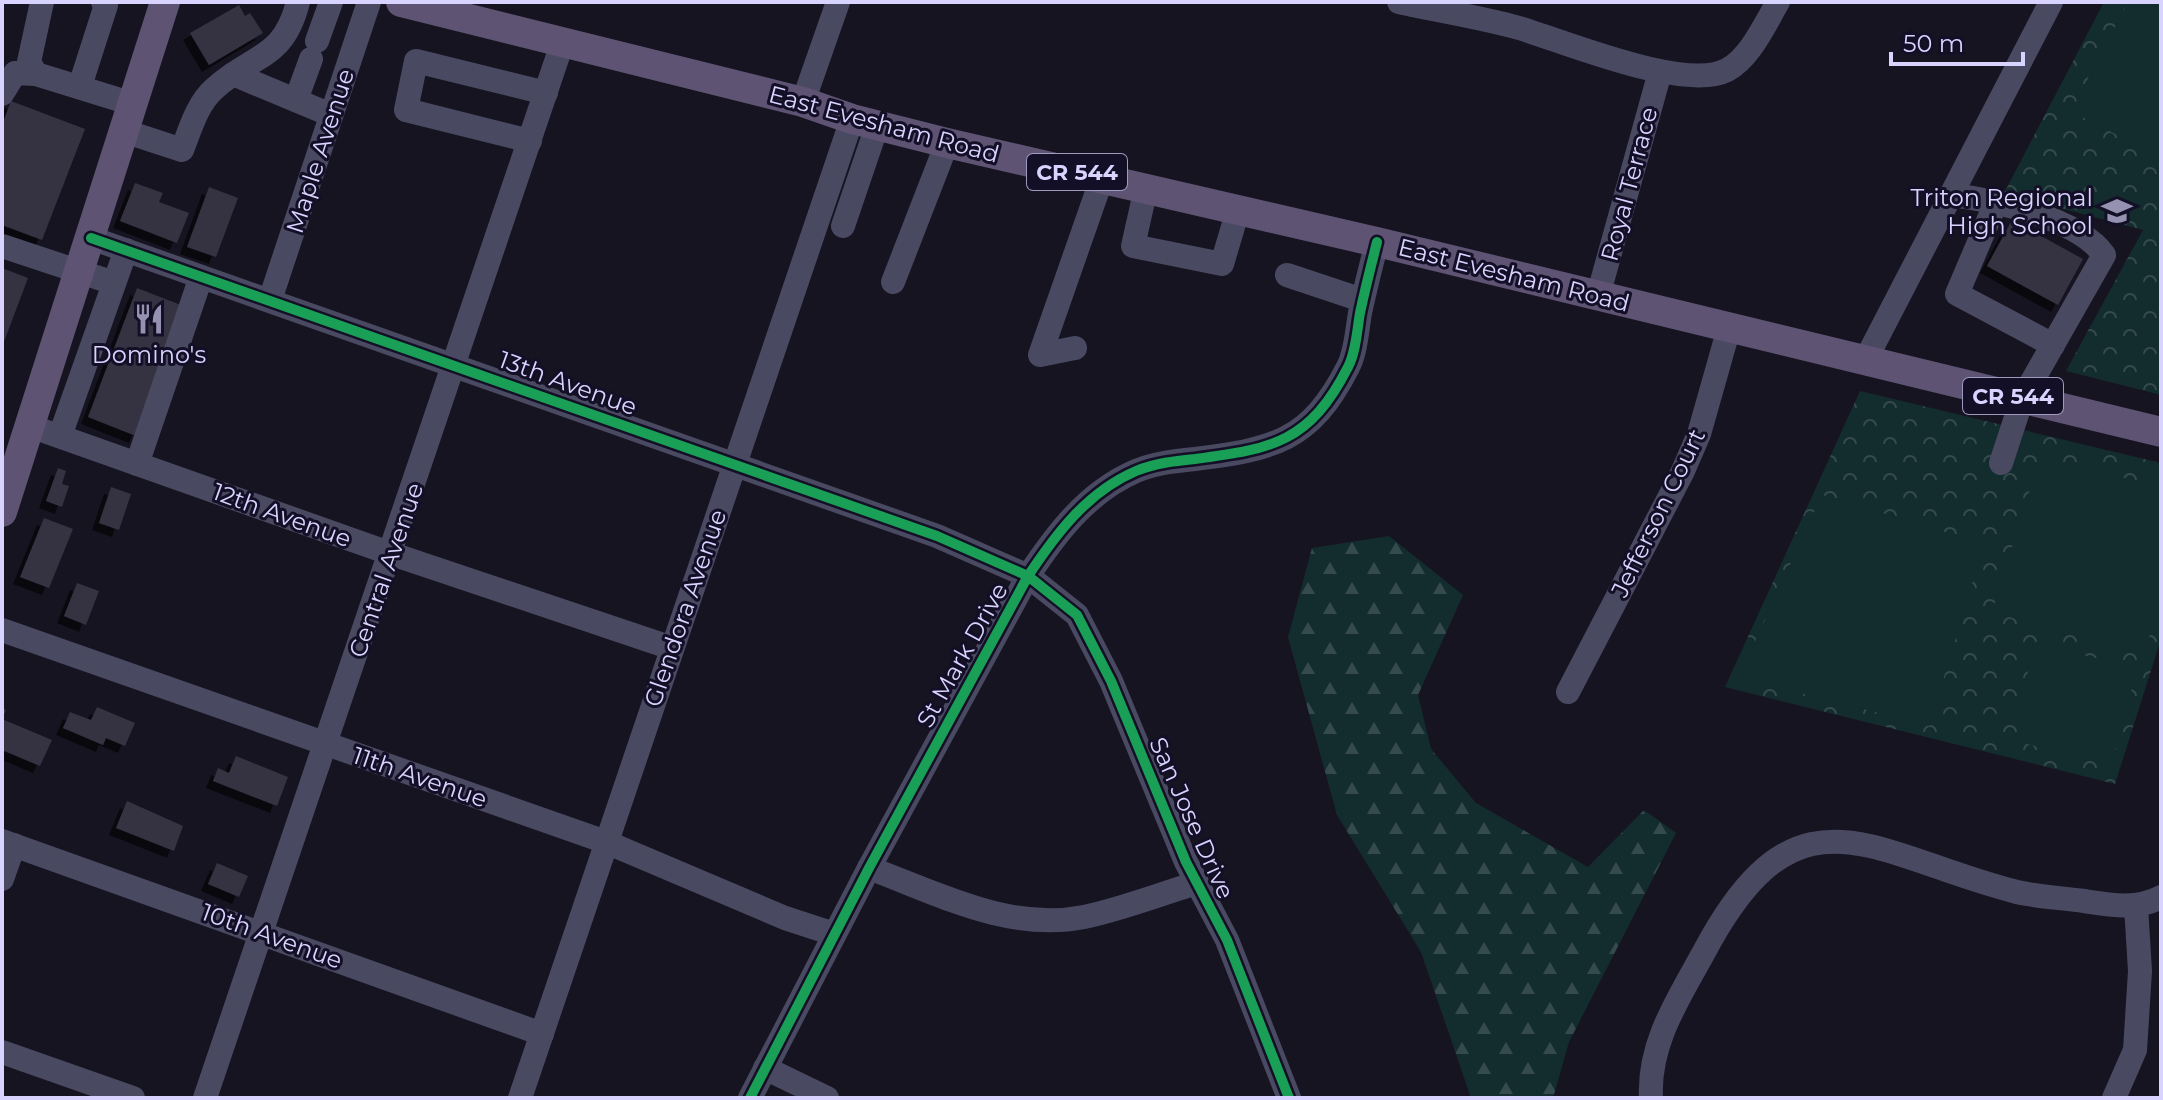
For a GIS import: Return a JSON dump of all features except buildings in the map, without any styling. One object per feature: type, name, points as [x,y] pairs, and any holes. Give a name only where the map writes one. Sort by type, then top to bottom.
[{"type":"main road","points":[[2,512],[165,2]]},
{"type":"main road","name":"East Evesham Road","points":[[401,2],[803,102],[864,122],[947,143],[1377,242],[2161,432]]},
{"type":"street","points":[[36,74],[29,62],[42,2]]},
{"type":"street","points":[[80,86],[106,5],[103,2]]},
{"type":"street","points":[[2,94],[15,73],[36,74],[80,86],[182,150],[197,112],[212,91],[233,74],[272,51],[286,37],[298,2]]},
{"type":"street","points":[[296,100],[331,2]]},
{"type":"street","name":"Maple Avenue","points":[[270,300],[369,2]]},
{"type":"street","points":[[803,102],[838,2]]},
{"type":"street","points":[[1399,2],[1483,11],[1660,72],[1710,76],[1729,69],[1751,47],[1778,2]]},
{"type":"street","points":[[1865,361],[2051,2]]},
{"type":"street","name":"Central Avenue","points":[[205,1098],[392,554],[563,41]]},
{"type":"street","points":[[530,141],[406,110],[416,61],[546,93]]},
{"type":"street","name":"Royal Terrace","points":[[1598,296],[1660,72]]},
{"type":"street","points":[[233,74],[331,115]]},
{"type":"street","points":[[843,226],[864,122]]},
{"type":"street","name":"Glendora Avenue","points":[[520,1098],[734,463],[864,122]]},
{"type":"street","points":[[893,282],[947,143]]},
{"type":"street","points":[[1075,348],[1040,355],[1102,178]]},
{"type":"street","points":[[1146,188],[1133,246],[1222,264],[1238,210]]},
{"type":"street","points":[[1951,195],[1997,200],[2042,216],[2095,243],[2104,255],[2022,399],[2001,463]]},
{"type":"street","points":[[1997,200],[1957,294],[2053,345]]},
{"type":"street","name":"13th Avenue","points":[[91,238],[937,536],[1028,576]]},
{"type":"street","name":"St Mark Drive","points":[[750,1098],[869,868],[1028,576],[1058,531],[1099,492],[1133,472],[1158,463],[1241,453],[1276,445],[1295,435],[1317,413],[1350,363],[1377,242]]},
{"type":"street","points":[[2,246],[114,283]]},
{"type":"street","points":[[60,436],[126,250]]},
{"type":"street","points":[[1287,275],[1362,300]]},
{"type":"street","points":[[137,464],[201,277]]},
{"type":"street","name":"Jefferson Court","points":[[1568,692],[1683,471],[1699,434],[1729,328]]},
{"type":"street","points":[[42,389],[72,400]]},
{"type":"street","name":"12th Avenue","points":[[30,426],[392,554],[672,648]]},
{"type":"street","name":"San Jose Drive","points":[[1028,576],[1077,615],[1111,681],[1197,883],[1227,940],[1289,1098]]},
{"type":"street","name":"11th Avenue","points":[[2,630],[606,842],[785,918],[834,934]]},
{"type":"street","points":[[1651,1098],[1650,1080],[1661,1032],[1713,934],[1753,878],[1776,858],[1833,839],[1891,850],[2019,892],[2136,906],[2161,897]]},
{"type":"street","points":[[2,879],[8,843]]},
{"type":"street","name":"10th Avenue","points":[[8,843],[542,1034]]},
{"type":"street","points":[[869,868],[992,913],[1037,920],[1083,917],[1197,883]]},
{"type":"street","points":[[2114,1098],[2135,1050],[2140,971],[2136,906]]},
{"type":"street","points":[[2,1052],[133,1098]]},
{"type":"street","points":[[765,1068],[827,1098]]},
{"type":"green space","name":"Triton Regional High School","points":[[2104,2],[2161,2],[2161,395],[2066,371],[2143,230],[2004,193]]},
{"type":"green space","points":[[2128,2],[2161,2],[2161,158],[2071,111]]},
{"type":"green space","points":[[1860,391],[2161,463],[2161,639],[2115,784],[1725,687]]},
{"type":"green space","points":[[2039,460],[2161,486],[2161,595],[2144,656],[1992,612]]},
{"type":"green space","points":[[1822,495],[1984,544],[1929,726],[1739,677]]},
{"type":"green space","points":[[1389,536],[1463,595],[1418,695],[1431,749],[1476,803],[1588,867],[1644,810],[1676,833],[1569,1042],[1553,1098],[1471,1098],[1421,952],[1337,815],[1288,637],[1312,548]]},
{"type":"green space","points":[[2033,643],[2137,668],[2112,766],[2016,741]]},
{"type":"cycle path","points":[[91,238],[937,536],[1028,576],[1077,615],[1111,681],[1186,862],[1227,940],[1289,1098]]},
{"type":"cycle path","points":[[750,1098],[869,868],[1028,576],[1050,545],[1088,502],[1102,490],[1136,471],[1268,445],[1286,437],[1319,412],[1351,361],[1377,242]]},
{"type":"place","name":"Triton Regional High School","points":[[2117,211]]},
{"type":"place","name":"Domino's","points":[[149,319]]}]
